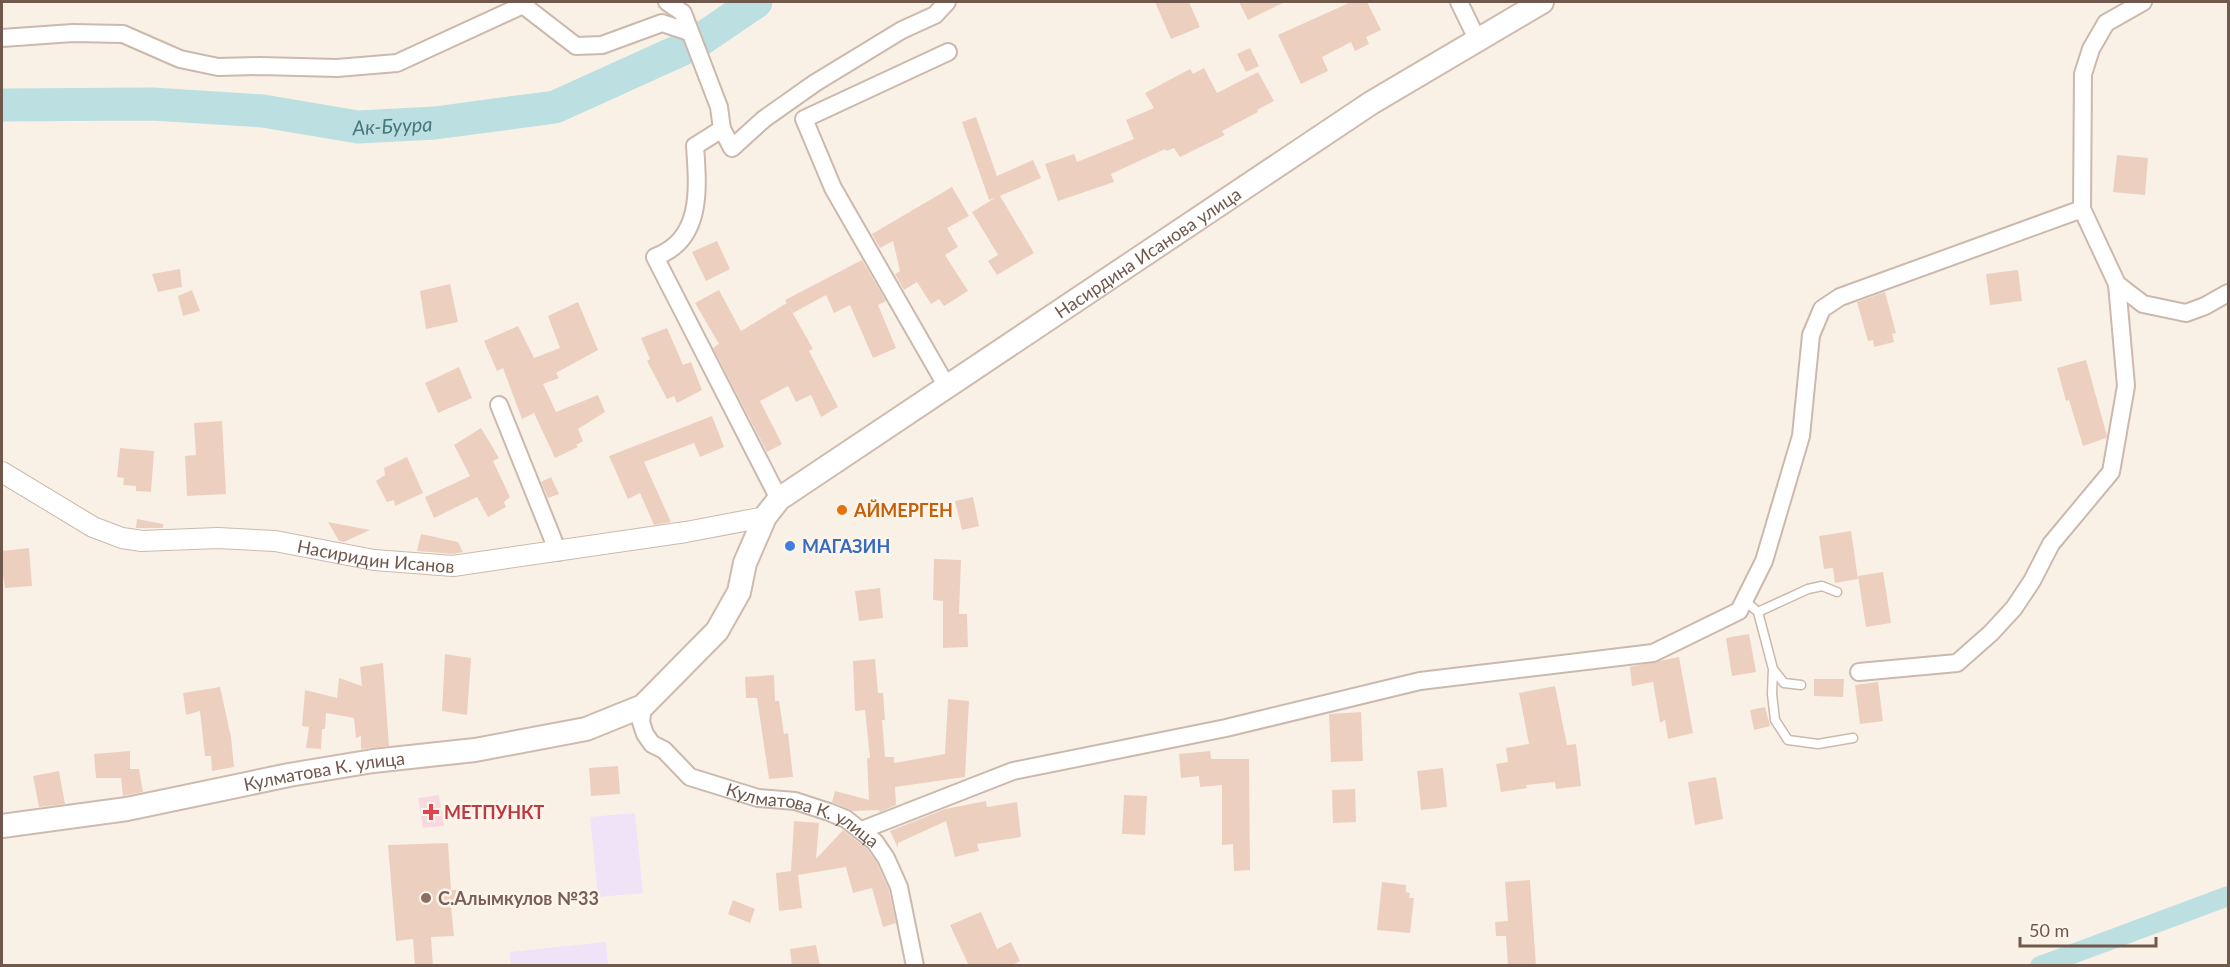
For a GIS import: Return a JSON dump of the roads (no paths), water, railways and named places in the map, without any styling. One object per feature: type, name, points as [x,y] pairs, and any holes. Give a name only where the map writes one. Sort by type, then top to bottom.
[{"type":"main road","name":"Насирдина Исанова улица","points":[[772,508],[946,385],[1371,103],[1542,2]]},
{"type":"main road","name":"Кулматова К. улица","points":[[2,826],[127,809],[352,764],[475,750],[586,729],[643,706],[717,631],[738,592],[745,563],[772,508]]},
{"type":"street","points":[[667,2],[683,12],[719,106],[722,129],[732,148],[764,119],[815,83],[902,30],[935,15],[947,2]]},
{"type":"street","points":[[1459,2],[1477,39]]},
{"type":"street","points":[[1859,672],[1957,663],[1991,633],[2014,608],[2032,581],[2051,544],[2111,472],[2126,386],[2117,284],[2082,209],[2083,74],[2091,50],[2106,23],[2143,2]]},
{"type":"street","points":[[2,38],[73,33],[123,34],[180,59],[218,67],[337,68],[397,63],[525,3],[576,46],[602,45],[662,23],[689,32]]},
{"type":"street","points":[[946,385],[833,188],[804,119],[948,52]]},
{"type":"street","points":[[722,129],[695,146],[698,182],[696,209],[680,242],[655,257],[772,508]]},
{"type":"street","points":[[862,830],[1013,771],[1226,728],[1420,681],[1653,653],[1738,611],[1764,561],[1801,436],[1811,335],[1822,309],[1840,297],[2082,209]]},
{"type":"street","points":[[2117,284],[2143,304],[2186,313],[2229,293]]},
{"type":"street","points":[[499,405],[558,552]]},
{"type":"street","name":"Насиридин Исанов","points":[[2,472],[93,528],[122,538],[142,541],[218,538],[275,542],[374,560],[453,566],[686,532],[772,508]]},
{"type":"street","name":"Кулматова К. улица","points":[[643,706],[641,722],[645,734],[652,744],[664,750],[690,777],[758,798],[795,801],[829,812],[846,819],[875,842],[886,858],[899,887],[915,966]]},
{"type":"lane","points":[[1758,612],[1808,589],[1822,586],[1837,592]]},
{"type":"lane","points":[[1744,600],[1758,612],[1773,669],[1772,694],[1775,720],[1788,740],[1818,744],[1853,738]]},
{"type":"lane","points":[[1773,669],[1784,682],[1801,685]]},
{"type":"waterway","name":"Ак-Буура","points":[[2,105],[152,104],[263,111],[358,127],[435,123],[555,107],[694,44],[756,2]]},
{"type":"waterway","points":[[2040,966],[2228,896]]},
{"type":"place","name":"АЙМЕРГЕН","points":[[842,510]]},
{"type":"place","name":"МАГАЗИН","points":[[790,546]]},
{"type":"place","name":"МЕТПУНКТ","points":[[431,812]]},
{"type":"place","name":"С.Алымкулов №33","points":[[426,898]]}]
